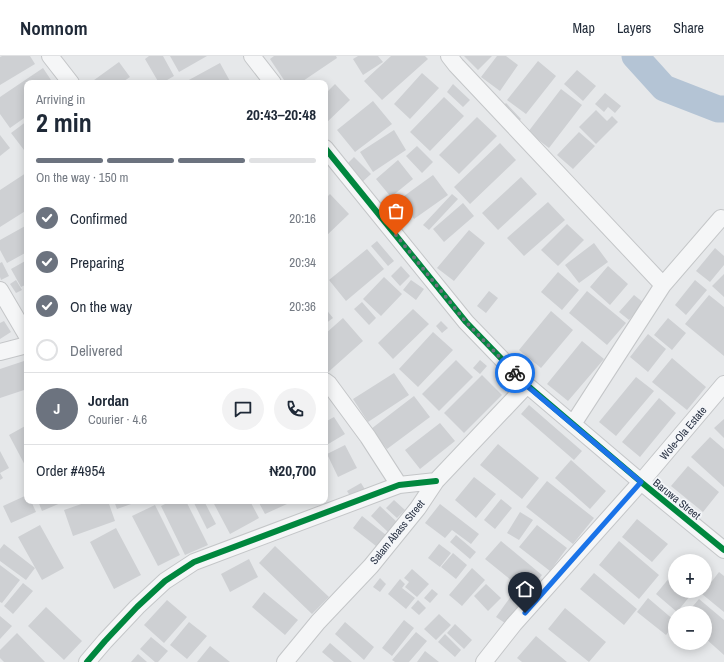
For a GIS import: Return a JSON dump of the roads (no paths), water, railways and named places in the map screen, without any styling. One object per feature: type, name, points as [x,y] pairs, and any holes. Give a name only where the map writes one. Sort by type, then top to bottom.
[{"type":"street","points":[[50,56],[69,80]]},
{"type":"street","points":[[252,56],[271,80]]},
{"type":"street","points":[[449,56],[663,285]]},
{"type":"street","name":"Baruwa Street","points":[[328,152],[466,322],[527,386],[724,550]]},
{"type":"street","points":[[573,424],[663,285],[721,218]]},
{"type":"street","points":[[0,290],[24,331]]},
{"type":"street","points":[[0,352],[24,346]]},
{"type":"street","points":[[328,383],[368,437],[399,485]]},
{"type":"street","name":"Wole-Ola Estate","points":[[484,662],[514,624],[641,482],[724,384]]},
{"type":"street","name":"Salam Abass Street","points":[[284,662],[318,622],[371,566],[418,508],[436,481],[527,386]]},
{"type":"street","points":[[87,662],[137,607],[165,581],[194,562],[399,485],[436,481]]},
{"type":"waterway","points":[[635,56],[664,88],[718,109],[724,109]]}]
